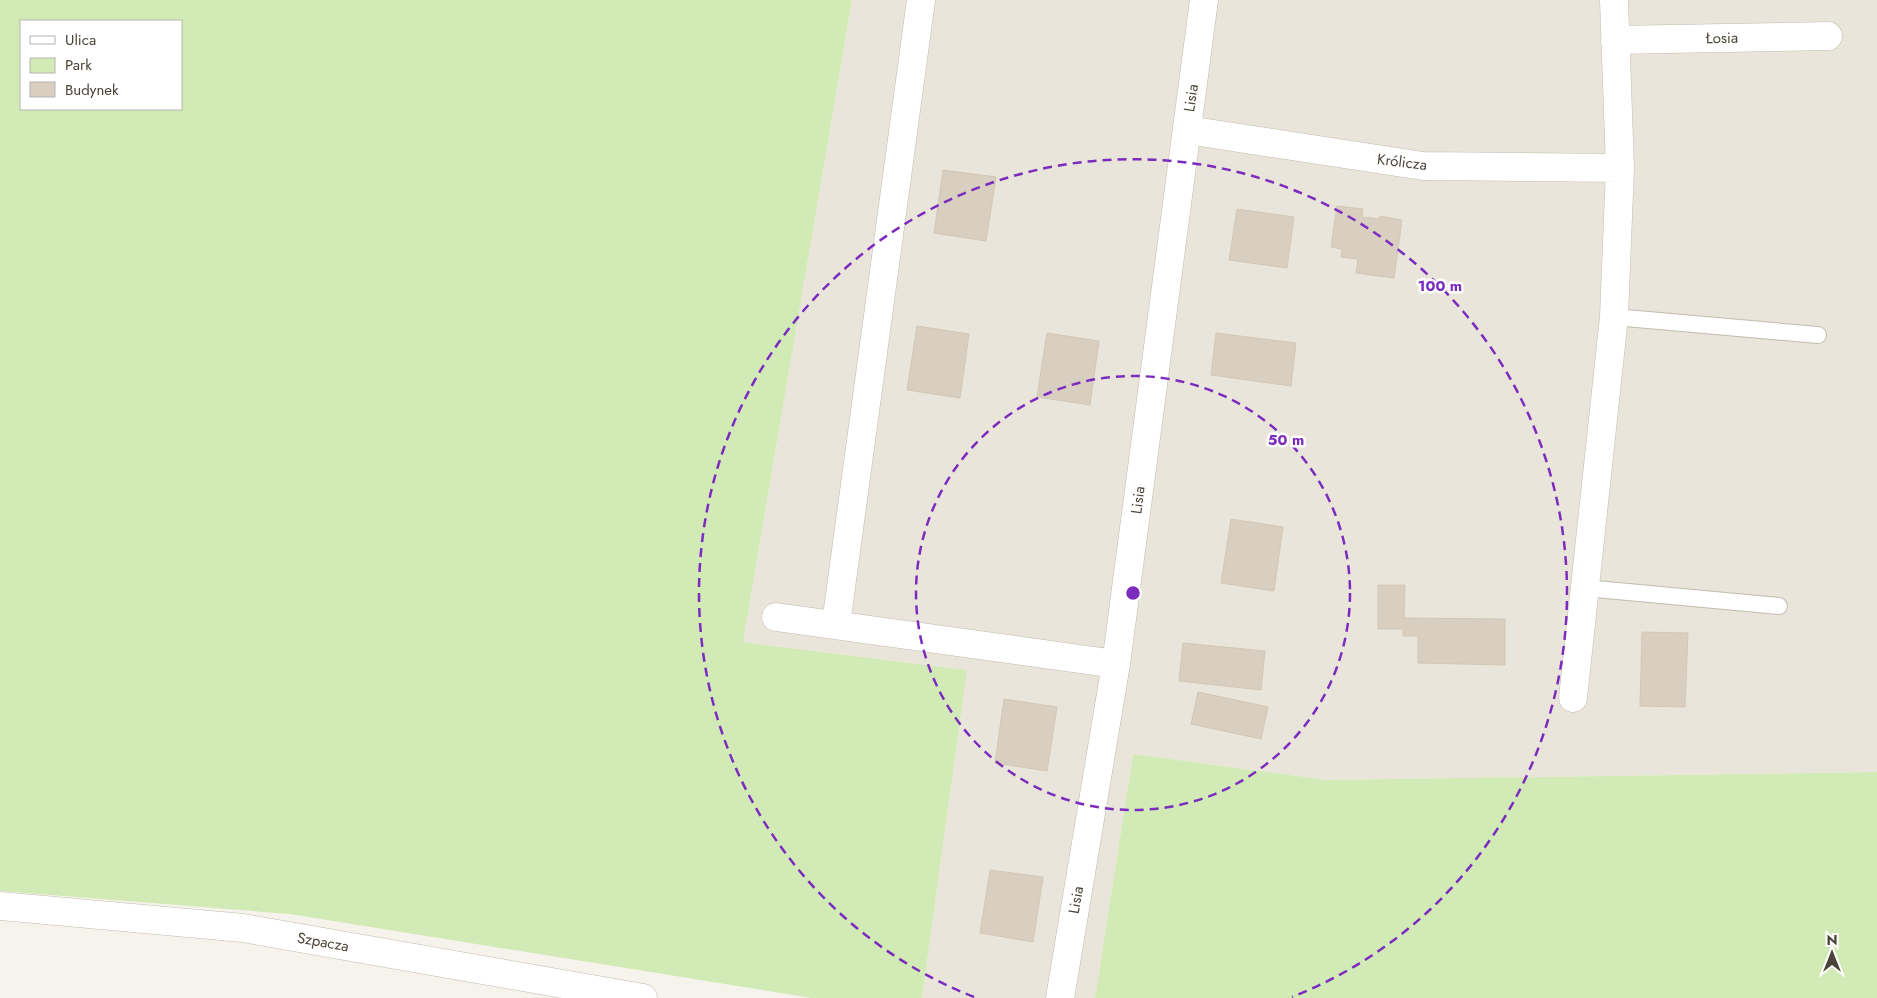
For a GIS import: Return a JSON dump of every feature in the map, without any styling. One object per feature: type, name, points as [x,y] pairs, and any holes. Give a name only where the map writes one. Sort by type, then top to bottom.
[{"type":"street","points":[[836,624],[922,0]]},
{"type":"street","name":"Lisia","points":[[1060,998],[1116,664],[1204,0]]},
{"type":"street","points":[[1573,698],[1614,317],[1620,168],[1614,0]]},
{"type":"street","name":"Łosia","points":[[1615,40],[1828,36]]},
{"type":"street","name":"Królicza","points":[[1187,130],[1423,166],[1620,168]]},
{"type":"street","points":[[776,617],[1116,664]]},
{"type":"street","name":"Szpacza","points":[[0,906],[243,928],[643,998]]},
{"type":"lane","points":[[1614,317],[1818,335]]},
{"type":"lane","points":[[1585,588],[1779,606]]},
{"type":"shaded area","points":[[852,0],[1877,0],[1877,772],[1327,780],[1133,754],[1095,998],[922,998],[967,670],[743,642]]},
{"type":"green space","points":[[0,0],[852,0],[743,642],[967,670],[922,998],[812,998],[290,914],[0,891]]},
{"type":"green space","points":[[1133,754],[1327,780],[1877,772],[1877,998],[1095,998]]},
{"type":"building","points":[[943,170],[996,177],[986,241],[934,233]]},
{"type":"building","points":[[1337,206],[1363,209],[1362,217],[1380,219],[1380,216],[1402,220],[1394,278],[1356,273],[1358,259],[1341,257],[1342,249],[1331,247]]},
{"type":"building","points":[[1237,209],[1294,217],[1287,268],[1229,260]]},
{"type":"building","points":[[917,326],[969,334],[960,398],[907,390]]},
{"type":"building","points":[[1047,333],[1099,341],[1090,405],[1037,397]]},
{"type":"building","points":[[1216,333],[1296,343],[1291,386],[1211,375]]},
{"type":"building","points":[[1231,519],[1283,527],[1274,591],[1221,583]]},
{"type":"building","points":[[1378,585],[1405,585],[1404,618],[1505,619],[1505,665],[1418,663],[1418,636],[1403,636],[1403,629],[1378,629]]},
{"type":"building","points":[[1642,632],[1688,633],[1685,707],[1640,706]]},
{"type":"building","points":[[1183,643],[1265,651],[1261,690],[1179,681]]},
{"type":"building","points":[[1198,692],[1268,707],[1261,739],[1191,724]]},
{"type":"building","points":[[1004,699],[1057,707],[1047,771],[995,763]]},
{"type":"building","points":[[990,870],[1043,877],[1033,942],[980,933]]}]
